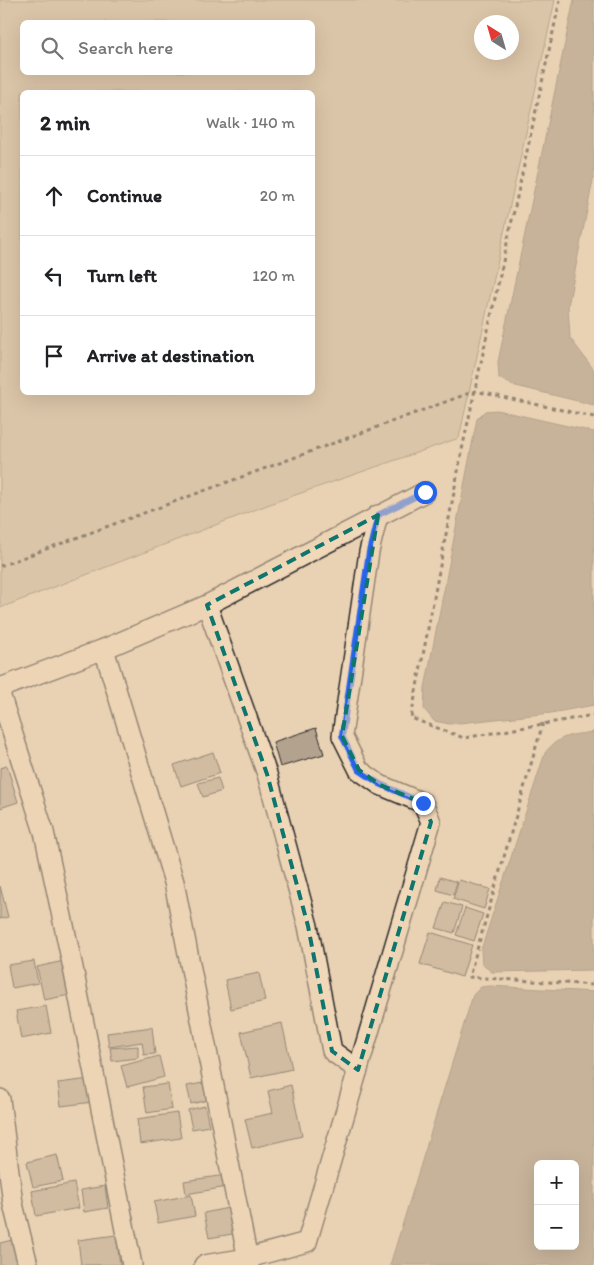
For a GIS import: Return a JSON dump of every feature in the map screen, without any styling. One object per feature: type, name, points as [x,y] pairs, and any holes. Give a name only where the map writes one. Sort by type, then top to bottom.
[{"type":"street","points":[[0,688],[104,649],[207,605],[425,492]]},
{"type":"street","points":[[204,1265],[249,1261],[307,1242],[431,822],[423,803],[380,784],[359,770],[342,736],[369,552],[378,515]]},
{"type":"street","points":[[207,605],[267,774],[308,926],[332,1051],[358,1070]]},
{"type":"street","points":[[104,649],[174,882],[249,1261]]},
{"type":"street","points":[[0,694],[44,832],[132,1265]]},
{"type":"street","points":[[0,1098],[7,1205],[28,1265]]},
{"type":"path","points":[[560,0],[463,445],[411,718],[464,738],[594,714]]},
{"type":"path","points":[[0,566],[475,391],[594,417]]},
{"type":"path","points":[[543,723],[469,977],[594,984]]},
{"type":"highlighted area","points":[[378,515],[342,736],[359,770],[380,785],[423,803],[431,822],[358,1070],[332,1051],[308,926],[267,774],[207,605]]},
{"type":"shaded area","points":[[0,0],[555,0],[459,438],[275,502],[0,608]]},
{"type":"shaded area","points":[[574,0],[594,0],[594,175],[568,306],[570,338],[594,370],[594,405],[512,385],[499,378],[498,362]]},
{"type":"shaded area","points":[[497,410],[594,432],[594,705],[551,713],[450,724],[434,721],[424,709],[425,688],[477,419],[485,411]]},
{"type":"shaded area","points":[[594,732],[594,970],[492,972],[482,964],[481,950],[545,753],[556,742],[567,736]]},
{"type":"shaded area","points":[[490,986],[594,992],[594,1265],[390,1265],[473,995],[481,987]]},
{"type":"building","points":[[316,728],[324,754],[280,767],[273,742]]},
{"type":"building","points":[[213,752],[220,773],[181,786],[174,765]]},
{"type":"building","points":[[7,766],[18,802],[0,808],[0,768]]},
{"type":"building","points":[[218,778],[222,791],[203,797],[198,783]]},
{"type":"building","points":[[440,877],[457,882],[453,895],[437,890]]},
{"type":"building","points":[[459,880],[490,889],[484,909],[453,899]]},
{"type":"building","points":[[0,886],[8,917],[0,919]]},
{"type":"building","points":[[445,902],[462,907],[454,933],[436,928]]},
{"type":"building","points":[[465,908],[483,914],[474,941],[456,935]]},
{"type":"building","points":[[430,932],[472,945],[462,977],[420,964]]},
{"type":"building","points":[[68,960],[75,994],[44,1000],[37,967]]},
{"type":"building","points":[[34,961],[38,983],[12,988],[8,965]]},
{"type":"building","points":[[259,973],[265,1001],[231,1009],[225,980]]},
{"type":"building","points":[[46,1006],[51,1033],[21,1039],[16,1011]]},
{"type":"building","points":[[282,1023],[292,1069],[251,1078],[241,1032]]},
{"type":"building","points":[[152,1027],[155,1054],[144,1055],[142,1042],[109,1047],[107,1033]]},
{"type":"building","points":[[138,1046],[138,1058],[112,1061],[110,1048]]},
{"type":"building","points":[[159,1056],[164,1077],[127,1087],[121,1066]]},
{"type":"building","points":[[90,1079],[93,1102],[61,1106],[58,1083]]},
{"type":"building","points":[[203,1083],[208,1100],[191,1104],[187,1086]]},
{"type":"building","points":[[168,1084],[172,1109],[147,1113],[143,1087]]},
{"type":"building","points":[[291,1085],[302,1136],[252,1148],[245,1119],[273,1113],[268,1091]]},
{"type":"building","points":[[205,1106],[209,1126],[192,1129],[188,1110]]},
{"type":"building","points":[[177,1113],[181,1138],[140,1144],[137,1119]]},
{"type":"building","points":[[57,1155],[63,1181],[33,1187],[27,1162]]},
{"type":"building","points":[[226,1175],[227,1187],[186,1194],[184,1181]]},
{"type":"building","points":[[74,1183],[79,1208],[36,1216],[32,1191]]},
{"type":"building","points":[[105,1186],[108,1208],[84,1212],[81,1190]]},
{"type":"building","points":[[191,1195],[195,1216],[158,1223],[154,1202]]},
{"type":"building","points":[[233,1207],[238,1233],[209,1238],[204,1213]]},
{"type":"building","points":[[116,1235],[120,1265],[81,1265],[78,1240]]},
{"type":"building","points":[[12,1240],[18,1265],[0,1265],[0,1243]]},
{"type":"route","points":[[423,803],[380,784],[359,770],[342,736],[369,552],[378,515],[425,492]]}]
